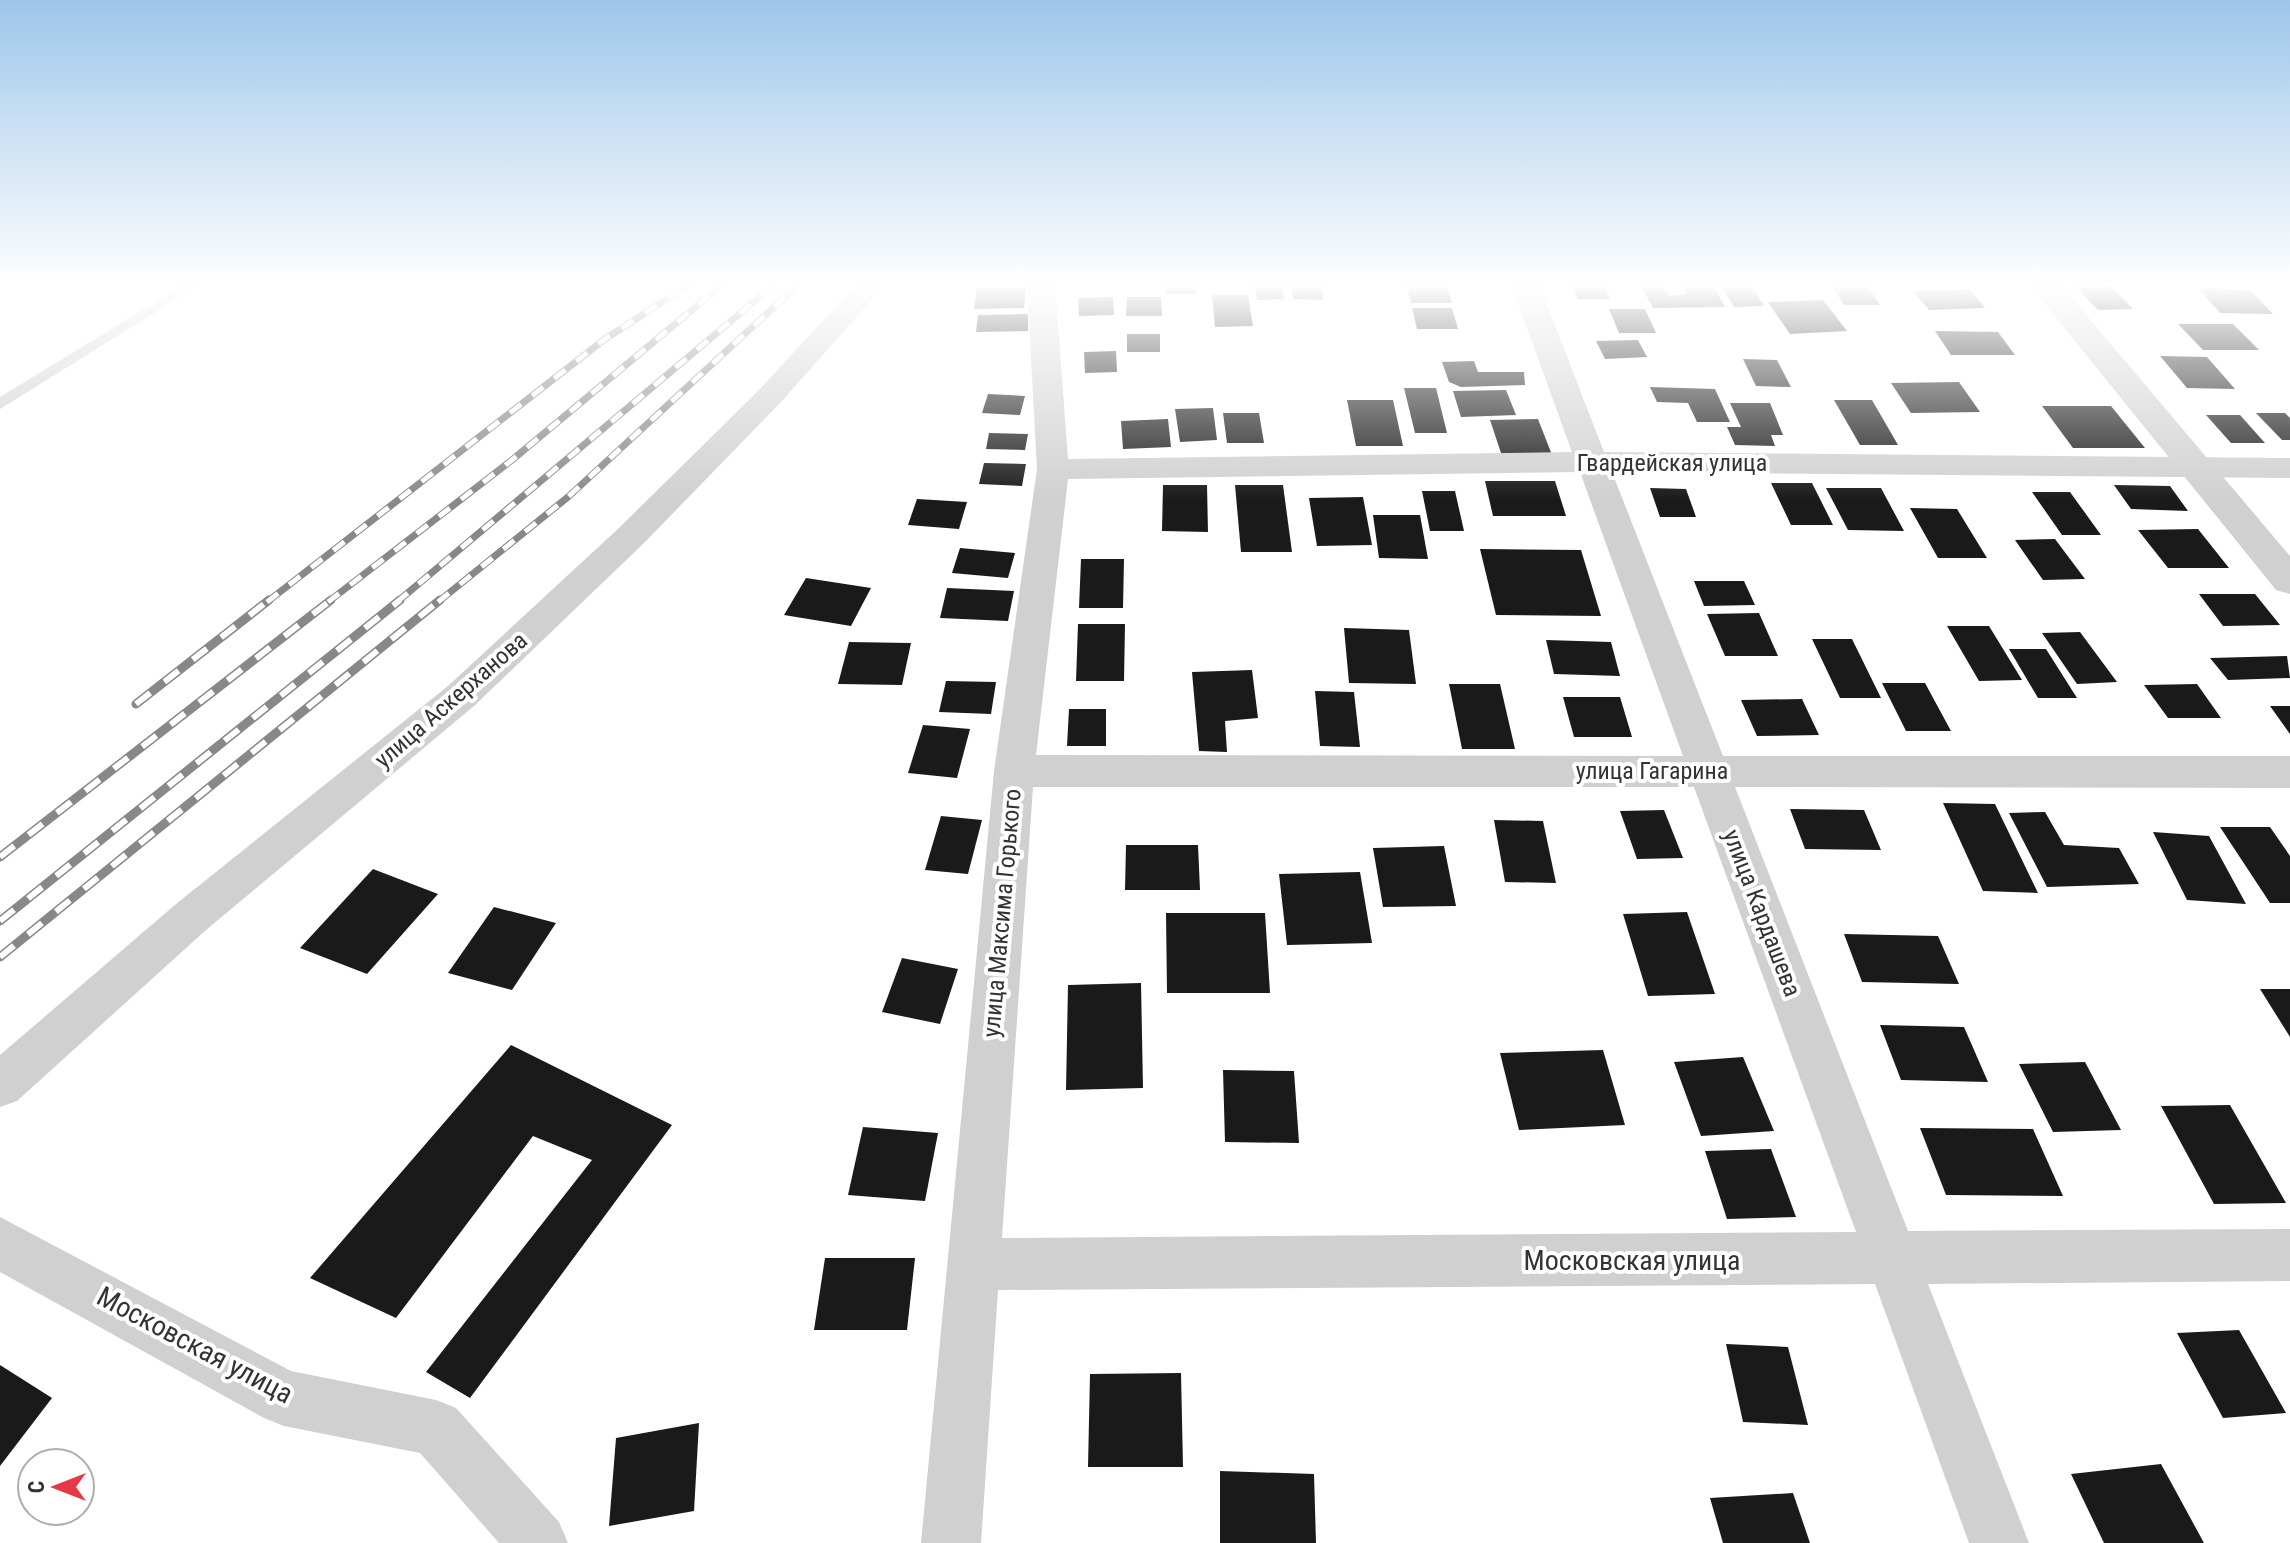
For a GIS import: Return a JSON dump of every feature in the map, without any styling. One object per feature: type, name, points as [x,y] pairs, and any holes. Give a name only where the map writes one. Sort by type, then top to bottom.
[{"type":"street","name":"улица Аскерханова","points":[[0,1085],[191,917],[461,696],[654,514],[806,356]]},
{"type":"street","name":"улица Максима Горького","points":[[951,1543],[1014,771],[1053,469],[1046,356]]},
{"type":"street","name":"улица Кардашева","points":[[1552,356],[1999,1543]]},
{"type":"street","points":[[2103,356],[2290,581]]},
{"type":"street","name":"Гвардейская улица","points":[[1053,469],[1591,462],[2290,468]]},
{"type":"street","name":"улица Гагарина","points":[[1014,771],[2290,772]]},
{"type":"street","name":"Московская улица","points":[[0,1243],[284,1398],[436,1428],[538,1543]]},
{"type":"street","name":"Московская улица","points":[[973,1264],[2290,1255]]},
{"type":"lane","points":[[0,404],[78,356]]},
{"type":"building","points":[[1084,356],[1116,356],[1117,372],[1085,373]]},
{"type":"building","points":[[1604,356],[1647,357],[1605,359]]},
{"type":"building","points":[[2160,356],[2207,357],[2235,389],[2187,388]]},
{"type":"building","points":[[1743,359],[1777,360],[1791,387],[1756,386]]},
{"type":"building","points":[[1474,361],[1478,372],[1524,372],[1525,385],[1461,387],[1449,382],[1442,362]]},
{"type":"building","points":[[1959,382],[1980,412],[1911,413],[1891,383]]},
{"type":"building","points":[[1650,387],[1715,389],[1730,422],[1697,422],[1688,403],[1657,402]]},
{"type":"building","points":[[1404,388],[1436,388],[1447,433],[1415,433]]},
{"type":"building","points":[[1506,390],[1516,415],[1461,417],[1453,391]]},
{"type":"building","points":[[988,394],[1025,396],[1020,415],[982,413]]},
{"type":"building","points":[[1347,400],[1393,400],[1403,446],[1356,446]]},
{"type":"building","points":[[1834,400],[1872,400],[1898,445],[1860,445]]},
{"type":"building","points":[[1730,403],[1770,403],[1783,435],[1771,435],[1775,446],[1735,445],[1727,427],[1741,427]]},
{"type":"building","points":[[2042,406],[2111,406],[2145,448],[2073,448]]},
{"type":"building","points":[[1213,408],[1217,440],[1180,442],[1175,409]]},
{"type":"building","points":[[1223,413],[1259,413],[1264,443],[1227,443]]},
{"type":"building","points":[[2256,413],[2285,413],[2290,418],[2290,440],[2282,440]]},
{"type":"building","points":[[2206,415],[2240,415],[2265,443],[2231,443]]},
{"type":"building","points":[[1168,419],[1171,447],[1123,449],[1121,421]]},
{"type":"building","points":[[1538,419],[1552,455],[1502,456],[1490,420]]},
{"type":"building","points":[[989,433],[1028,434],[1025,450],[986,449]]},
{"type":"building","points":[[984,463],[1026,464],[1022,486],[979,484]]},
{"type":"building","points":[[1485,481],[1555,481],[1566,516],[1493,516]]},
{"type":"building","points":[[1771,483],[1812,483],[1833,525],[1791,525]]},
{"type":"building","points":[[1163,485],[1207,485],[1208,532],[1162,531]]},
{"type":"building","points":[[1235,485],[1283,485],[1292,552],[1241,552]]},
{"type":"building","points":[[2114,485],[2170,486],[2188,511],[2131,509]]},
{"type":"building","points":[[1650,488],[1686,489],[1696,517],[1660,517]]},
{"type":"building","points":[[1826,488],[1881,488],[1904,531],[1848,530]]},
{"type":"building","points":[[1422,491],[1455,491],[1464,531],[1430,531]]},
{"type":"building","points":[[2032,492],[2070,492],[2101,535],[2062,535]]},
{"type":"building","points":[[1363,497],[1372,545],[1317,546],[1309,498]]},
{"type":"building","points":[[917,499],[967,502],[959,529],[908,525]]},
{"type":"building","points":[[1910,508],[1957,509],[1987,558],[1938,558]]},
{"type":"building","points":[[1373,515],[1420,515],[1428,559],[1379,558]]},
{"type":"building","points":[[2198,529],[2229,568],[2168,568],[2138,530]]},
{"type":"building","points":[[2055,539],[2085,579],[2043,580],[2015,540]]},
{"type":"building","points":[[960,548],[1015,553],[1008,578],[952,573]]},
{"type":"building","points":[[1480,549],[1581,550],[1601,616],[1496,615]]},
{"type":"building","points":[[1081,559],[1124,559],[1123,608],[1079,608]]},
{"type":"building","points":[[806,578],[871,588],[851,626],[784,615]]},
{"type":"building","points":[[1694,581],[1744,581],[1755,605],[1704,606]]},
{"type":"building","points":[[947,588],[1014,591],[1008,621],[940,618]]},
{"type":"building","points":[[2199,594],[2255,594],[2280,625],[2223,626]]},
{"type":"building","points":[[1759,613],[1778,656],[1725,656],[1707,614]]},
{"type":"building","points":[[1078,624],[1125,624],[1124,681],[1076,681]]},
{"type":"building","points":[[1947,626],[1989,626],[2022,680],[1979,681]]},
{"type":"building","points":[[1344,628],[1409,630],[1416,684],[1349,683]]},
{"type":"building","points":[[2080,632],[2117,682],[2077,684],[2042,633]]},
{"type":"building","points":[[1812,639],[1852,639],[1881,698],[1840,698]]},
{"type":"building","points":[[1546,640],[1611,642],[1620,676],[1554,674]]},
{"type":"building","points":[[849,642],[911,643],[902,685],[838,684]]},
{"type":"building","points":[[2009,649],[2046,649],[2077,698],[2038,698]]},
{"type":"building","points":[[2287,656],[2290,678],[2228,680],[2210,658]]},
{"type":"building","points":[[1252,670],[1258,718],[1225,721],[1227,752],[1199,751],[1192,672]]},
{"type":"building","points":[[946,681],[996,682],[991,714],[939,712]]},
{"type":"building","points":[[1882,683],[1925,683],[1951,731],[1906,731]]},
{"type":"building","points":[[1449,684],[1500,684],[1515,749],[1462,749]]},
{"type":"building","points":[[2197,684],[2221,718],[2168,718],[2144,685]]},
{"type":"building","points":[[1315,691],[1354,692],[1360,747],[1320,746]]},
{"type":"building","points":[[1563,697],[1620,697],[1632,737],[1574,737]]},
{"type":"building","points":[[1802,699],[1819,735],[1757,736],[1741,700]]},
{"type":"building","points":[[2270,706],[2290,706],[2290,734]]},
{"type":"building","points":[[1069,709],[1106,709],[1106,746],[1067,746]]},
{"type":"building","points":[[923,725],[970,729],[957,778],[908,773]]},
{"type":"building","points":[[1943,803],[1995,804],[2038,893],[1983,891]]},
{"type":"building","points":[[1790,809],[1864,810],[1881,850],[1805,849]]},
{"type":"building","points":[[1664,810],[1683,858],[1637,859],[1620,811]]},
{"type":"building","points":[[2045,812],[2064,845],[2119,848],[2139,884],[2047,887],[2009,813]]},
{"type":"building","points":[[941,816],[982,820],[968,874],[925,870]]},
{"type":"building","points":[[1494,820],[1543,821],[1556,883],[1505,882]]},
{"type":"building","points":[[2220,827],[2270,827],[2290,856],[2290,903],[2270,903]]},
{"type":"building","points":[[2153,832],[2209,836],[2246,904],[2187,900]]},
{"type":"building","points":[[1126,845],[1198,845],[1200,890],[1125,890]]},
{"type":"building","points":[[1444,846],[1456,906],[1383,907],[1373,848]]},
{"type":"building","points":[[373,869],[438,894],[367,974],[300,948]]},
{"type":"building","points":[[1360,872],[1372,943],[1287,945],[1279,874]]},
{"type":"building","points":[[494,907],[556,923],[512,990],[448,973]]},
{"type":"building","points":[[1687,912],[1715,994],[1648,996],[1623,914]]},
{"type":"building","points":[[1166,913],[1265,913],[1270,993],[1167,993]]},
{"type":"building","points":[[1844,934],[1938,936],[1959,984],[1862,982]]},
{"type":"building","points":[[902,958],[958,969],[940,1024],[882,1012]]},
{"type":"building","points":[[1141,983],[1143,1088],[1066,1090],[1068,985]]},
{"type":"building","points":[[2260,989],[2290,989],[2290,1037]]},
{"type":"building","points":[[1880,1025],[1964,1027],[1988,1082],[1901,1080]]},
{"type":"building","points":[[511,1045],[672,1125],[470,1398],[426,1372],[592,1160],[533,1136],[396,1318],[310,1278]]},
{"type":"building","points":[[1603,1050],[1625,1125],[1519,1130],[1500,1053]]},
{"type":"building","points":[[1743,1057],[1774,1131],[1701,1136],[1674,1062]]},
{"type":"building","points":[[2085,1062],[2121,1130],[2053,1132],[2019,1064]]},
{"type":"building","points":[[1223,1070],[1294,1071],[1299,1143],[1225,1142]]},
{"type":"building","points":[[2230,1105],[2286,1203],[2214,1204],[2161,1106]]},
{"type":"building","points":[[863,1127],[938,1133],[925,1201],[848,1195]]},
{"type":"building","points":[[1920,1128],[2033,1129],[2063,1196],[1946,1195]]},
{"type":"building","points":[[1771,1149],[1796,1217],[1727,1219],[1705,1151]]},
{"type":"building","points":[[825,1258],[915,1258],[907,1330],[814,1330]]},
{"type":"building","points":[[2239,1330],[2286,1413],[2223,1418],[2177,1333]]},
{"type":"building","points":[[1726,1344],[1788,1347],[1808,1425],[1743,1422]]},
{"type":"building","points":[[0,1365],[52,1398],[0,1466]]},
{"type":"building","points":[[1181,1373],[1183,1467],[1088,1467],[1090,1374]]},
{"type":"building","points":[[699,1423],[694,1511],[609,1526],[616,1438]]},
{"type":"building","points":[[2161,1464],[2204,1543],[2104,1543],[2071,1474]]},
{"type":"building","points":[[1220,1471],[1314,1474],[1316,1543],[1220,1543]]},
{"type":"building","points":[[1793,1493],[1810,1543],[1723,1543],[1710,1498]]},
{"type":"railway","points":[[267,602],[583,356]]},
{"type":"railway","points":[[328,602],[512,460],[637,356]]},
{"type":"railway","points":[[397,602],[689,356]]},
{"type":"railway","points":[[438,602],[568,497],[721,356]]},
{"type":"railway","points":[[136,704],[269,600]]},
{"type":"railway","points":[[0,857],[331,600]]},
{"type":"railway","points":[[0,921],[400,600]]},
{"type":"railway","points":[[0,957],[440,600]]}]
